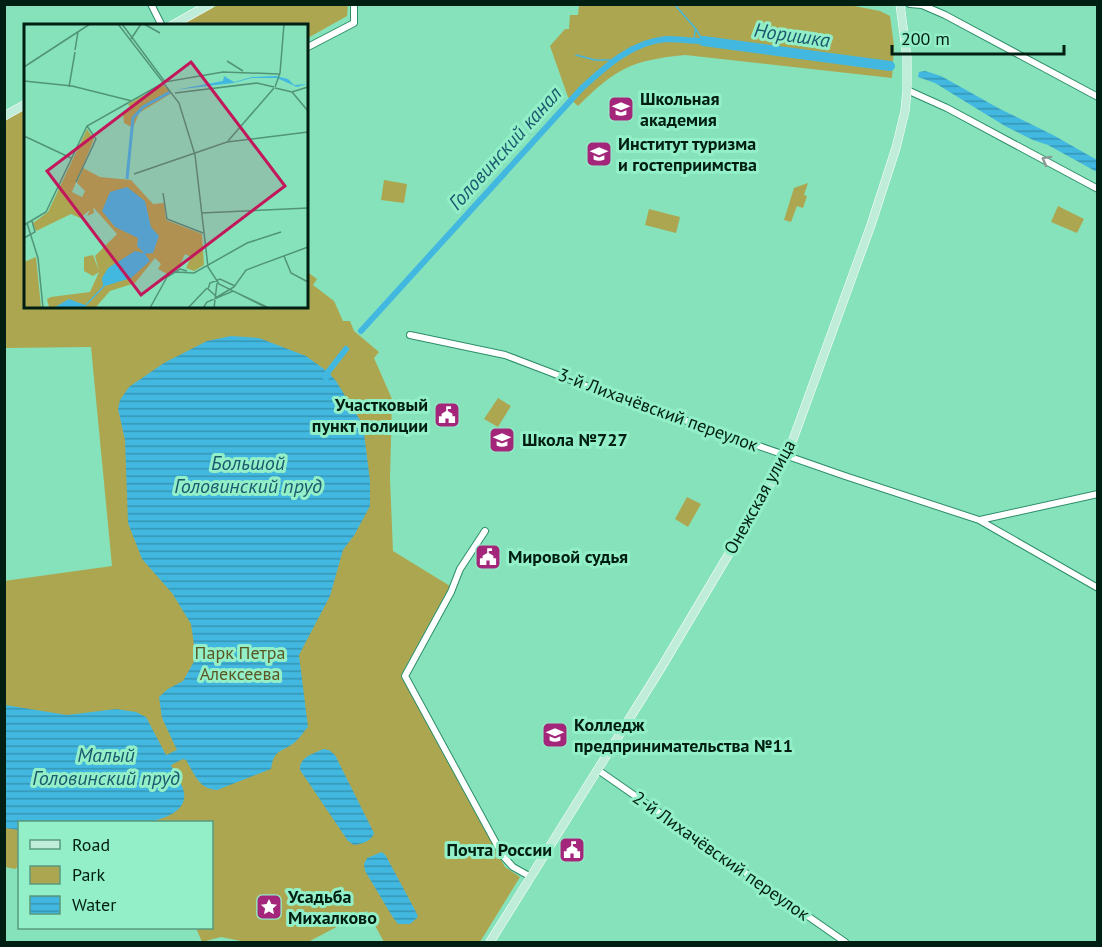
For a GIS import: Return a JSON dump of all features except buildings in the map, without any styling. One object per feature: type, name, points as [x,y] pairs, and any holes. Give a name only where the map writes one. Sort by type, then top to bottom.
[{"type":"main road","points":[[175,24],[210,4]]},
{"type":"main road","name":"Онежская улица","points":[[490,942],[661,668],[787,456],[871,225],[906,111],[908,58],[900,4]]},
{"type":"main road","points":[[4,116],[24,105]]},
{"type":"street","points":[[151,4],[161,24]]},
{"type":"street","points":[[308,47],[354,23],[354,4]]},
{"type":"street","points":[[910,4],[921,5],[955,21],[1098,97]]},
{"type":"street","points":[[907,90],[947,108],[1098,189]]},
{"type":"street","name":"3-й Лихачёвский переулок","points":[[410,335],[505,355],[787,456],[979,520],[1098,588]]},
{"type":"street","points":[[979,520],[1098,494]]},
{"type":"street","points":[[485,531],[460,569],[451,592],[405,676],[503,856],[513,867],[531,877]]},
{"type":"street","name":"2-й Лихачёвский переулок","points":[[597,770],[845,942]]},
{"type":"green space","points":[[218,4],[348,5],[347,16],[308,38],[308,24],[182,24]]},
{"type":"green space","points":[[844,4],[880,11],[890,16],[894,46],[892,78],[685,55],[651,60],[626,68],[603,83],[578,106],[568,97],[550,46],[565,29],[569,29],[570,15],[578,15],[579,5]]},
{"type":"green space","name":"Парк Петра Алексеева","points":[[24,110],[24,308],[308,308],[308,272],[317,279],[313,285],[334,301],[343,321],[350,321],[354,331],[379,352],[374,358],[392,399],[390,479],[393,551],[450,586],[401,675],[505,867],[520,877],[480,942],[384,942],[367,911],[308,942],[246,942],[221,937],[202,942],[196,929],[213,929],[213,821],[18,821],[18,867],[15,869],[5,867],[4,581],[112,566],[91,347],[5,348],[5,121]]},
{"type":"green space","points":[[384,180],[407,184],[404,203],[381,200]]},
{"type":"green space","points":[[808,183],[803,208],[797,206],[791,222],[784,220],[794,188]]},
{"type":"green space","points":[[1058,206],[1084,219],[1077,233],[1051,222]]},
{"type":"green space","points":[[649,209],[680,217],[676,233],[645,225]]},
{"type":"green space","points":[[498,398],[511,406],[498,427],[484,419]]},
{"type":"green space","points":[[687,497],[701,504],[688,527],[675,519]]},
{"type":"water","points":[[925,71],[941,76],[1097,160],[1097,172],[1048,145],[1005,126],[935,83],[918,77],[919,72]]},
{"type":"water","name":"Большой Головинский пруд","points":[[231,336],[259,338],[306,356],[336,381],[363,425],[370,481],[370,506],[355,534],[343,550],[330,596],[299,655],[308,727],[295,742],[276,754],[271,769],[217,790],[202,784],[186,760],[183,759],[171,765],[182,786],[183,801],[176,812],[163,818],[152,821],[18,821],[18,830],[5,828],[5,705],[67,715],[116,709],[136,712],[146,717],[166,755],[177,750],[162,718],[159,697],[183,681],[196,658],[191,624],[172,593],[142,559],[128,523],[125,440],[118,409],[120,400],[129,387],[164,363],[207,341]]},
{"type":"water","points":[[323,749],[335,755],[374,833],[366,842],[354,845],[348,841],[300,770],[304,759]]},
{"type":"water","points":[[382,852],[418,917],[410,924],[398,924],[365,871],[364,864],[367,858]]},
{"type":"waterway","name":"Норишка","points":[[674,4],[696,29],[703,41]]},
{"type":"waterway","name":"Норишка","points":[[694,41],[695,30]]},
{"type":"waterway","name":"Головинский канал","points":[[361,331],[600,71],[620,56],[654,41],[666,39],[703,41]]},
{"type":"waterway","name":"Норишка","points":[[703,41],[890,66]]},
{"type":"waterway","points":[[576,55],[595,60],[613,60]]},
{"type":"waterway","name":"Головинский канал","points":[[326,378],[346,349]]},
{"type":"place","name":"Школьная академия","points":[[621,109]]},
{"type":"place","name":"Институт туризма и гостеприимства","points":[[599,154]]},
{"type":"place","name":"Участковый пункт полиции","points":[[447,415]]},
{"type":"place","name":"Школа №727","points":[[502,440]]},
{"type":"place","name":"Мировой судья","points":[[488,557]]},
{"type":"place","name":"Колледж предпринимательства №11","points":[[555,735]]},
{"type":"place","name":"Почта России","points":[[572,850]]},
{"type":"place","name":"Усадьба Михалково","points":[[269,907]]},
{"type":"water label","name":"Малый Головинский пруд","points":[[106,766]]}]
